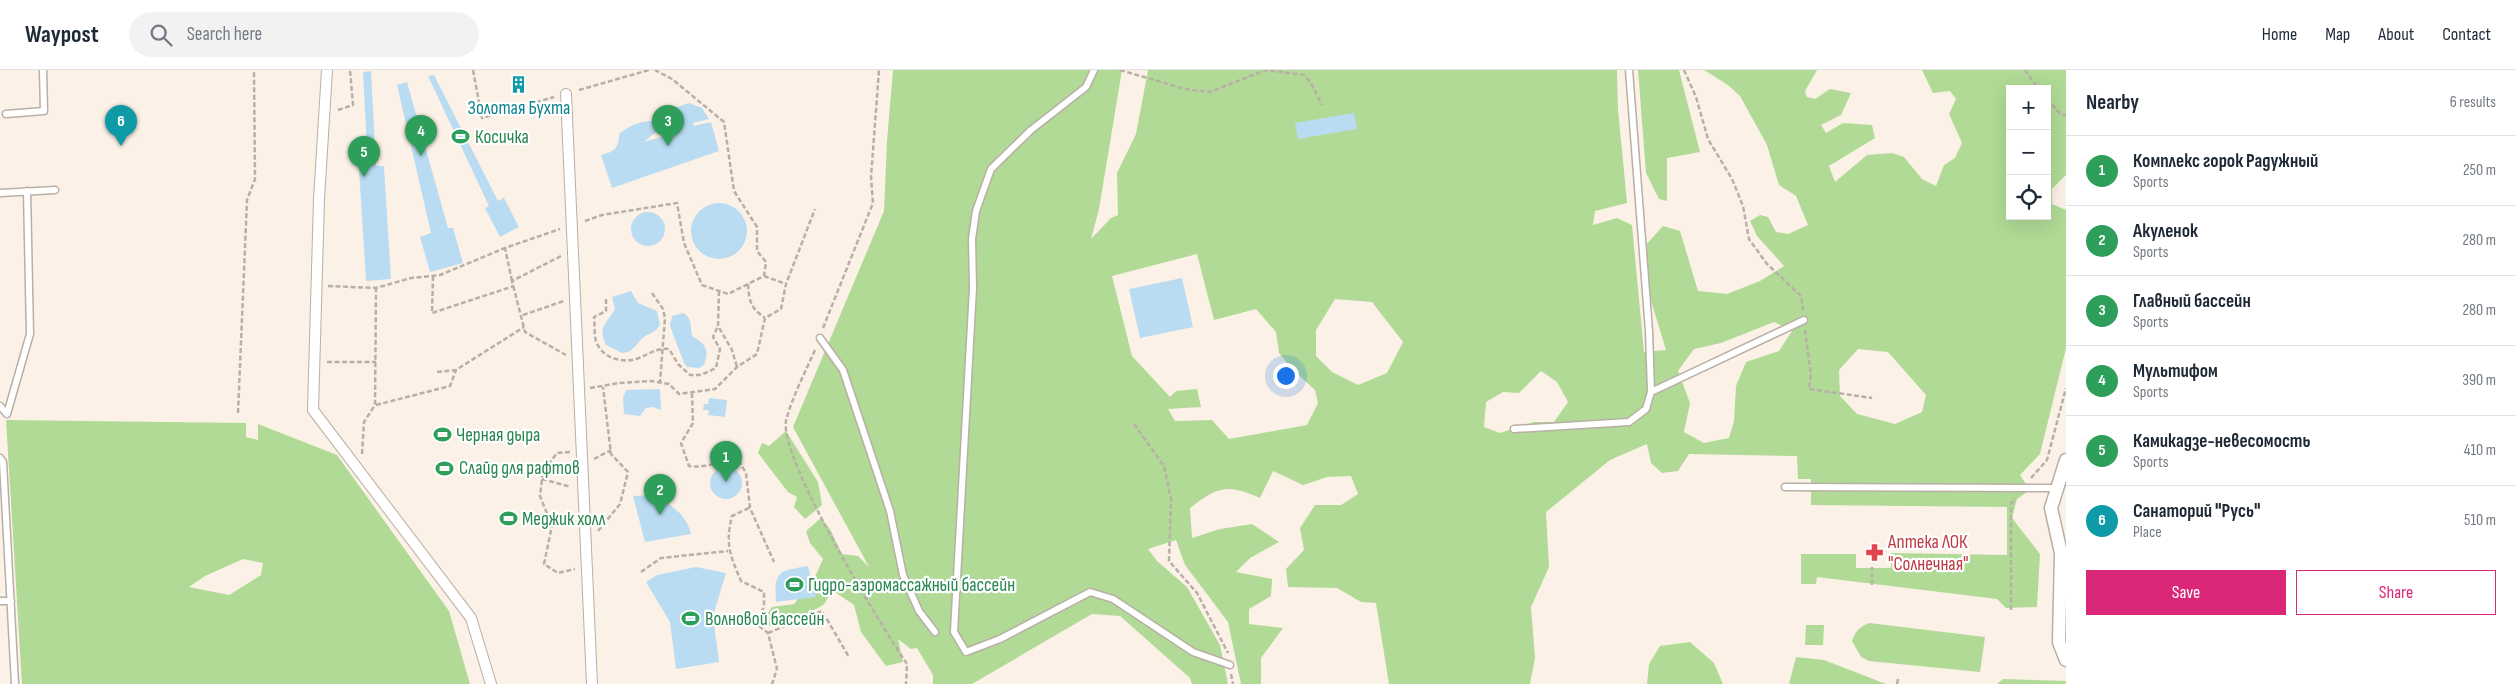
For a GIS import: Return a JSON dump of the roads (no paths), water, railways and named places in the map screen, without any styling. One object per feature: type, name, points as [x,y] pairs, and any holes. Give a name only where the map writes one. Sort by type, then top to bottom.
[{"type":"street","points":[[327,70],[326,114],[319,199],[313,410],[471,618],[491,684]]},
{"type":"street","points":[[566,94],[592,684]]},
{"type":"street","points":[[2066,460],[2051,508],[2061,553],[2059,642],[2066,660]]},
{"type":"lane","points":[[6,114],[44,111],[43,70]]},
{"type":"lane","points":[[1094,70],[1086,87],[1031,130],[990,169],[976,210],[972,238],[974,288],[954,632],[966,652],[1000,639],[1090,592],[1113,599],[1193,652],[1230,665]]},
{"type":"lane","points":[[1514,429],[1629,422],[1646,409],[1651,392],[1649,331],[1629,70]]},
{"type":"lane","points":[[0,193],[55,190]]},
{"type":"lane","points":[[0,406],[7,414],[30,334],[27,192]]},
{"type":"lane","points":[[1651,392],[1804,320]]},
{"type":"lane","points":[[820,338],[843,370],[890,510],[902,575],[919,611],[934,632]]},
{"type":"lane","points":[[0,458],[3,462],[15,684]]},
{"type":"lane","points":[[1785,487],[2057,488]]},
{"type":"lane","points":[[0,601],[10,601]]},
{"type":"water","points":[[371,71],[376,166],[384,166],[391,279],[366,281],[359,169],[368,169],[363,72]]},
{"type":"water","name":"Косичка","points":[[434,75],[498,201],[504,198],[519,227],[500,237],[485,208],[489,206],[428,76]]},
{"type":"water","points":[[407,82],[448,228],[453,228],[463,263],[430,272],[420,237],[431,233],[397,85]]},
{"type":"water","points":[[689,103],[702,108],[709,119],[693,123],[694,126],[711,122],[719,151],[612,188],[601,155],[615,149],[619,134],[633,125],[648,121],[660,121],[662,127],[644,142],[685,130],[667,132],[667,126],[672,112]]},
{"type":"water","points":[[1354,113],[1357,129],[1298,139],[1295,123]]},
{"type":"water","points":[[713,203],[725,203],[735,207],[743,215],[747,231],[743,247],[735,255],[725,259],[713,259],[703,255],[695,247],[691,237],[691,225],[695,215],[703,207]]},
{"type":"water","points":[[648,212],[655,213],[660,217],[664,222],[664,236],[660,241],[655,245],[648,246],[641,245],[636,241],[632,236],[631,229],[632,222],[636,217],[641,213]]},
{"type":"water","points":[[1182,278],[1193,327],[1140,338],[1129,289]]},
{"type":"water","points":[[631,291],[638,303],[657,311],[660,325],[632,349],[622,353],[606,345],[602,334],[606,322],[615,309],[612,297]]},
{"type":"water","points":[[683,313],[689,318],[693,337],[706,348],[704,365],[699,368],[687,367],[684,363],[670,326],[672,316]]},
{"type":"water","points":[[660,389],[661,410],[653,407],[646,408],[640,416],[624,414],[623,398],[626,390]]},
{"type":"water","points":[[709,398],[727,400],[725,417],[708,415],[709,410],[703,410],[704,404],[708,404]]},
{"type":"water","points":[[726,467],[738,471],[742,483],[738,495],[726,499],[714,495],[710,483],[714,471]]},
{"type":"water","points":[[652,495],[671,506],[681,515],[691,534],[645,542],[633,496]]},
{"type":"water","name":"Гидро-аэромассажный бассейн","points":[[808,566],[816,597],[776,602],[776,584],[780,574],[790,569]]},
{"type":"water","name":"Волновой бассейн","points":[[696,567],[726,573],[713,616],[719,662],[676,669],[670,622],[646,582],[657,575]]},
{"type":"place","name":"Золотая Бухта","points":[[519,85]]},
{"type":"place","name":"Косичка","points":[[461,137]]},
{"type":"place","name":"Санаторий \"Русь\"","points":[[121,146]]},
{"type":"place","name":"Главный бассейн","points":[[668,146]]},
{"type":"place","name":"Мультифом","points":[[421,156]]},
{"type":"place","name":"Камикадзе-невесомость","points":[[364,177]]},
{"type":"place","name":"Черная дыра","points":[[442,435]]},
{"type":"place","name":"Слайд для рафтов","points":[[445,468]]},
{"type":"place","name":"Комплекс горок Радужный","points":[[726,482]]},
{"type":"place","name":"Акуленок","points":[[660,515]]},
{"type":"place","name":"Меджик холл","points":[[508,519]]},
{"type":"place","name":"Аптека ЛОК \"Солнечная\"","points":[[1874,553]]},
{"type":"place","name":"Гидро-аэромассажный бассейн","points":[[794,585]]},
{"type":"place","name":"Волновой бассейн","points":[[691,619]]}]
